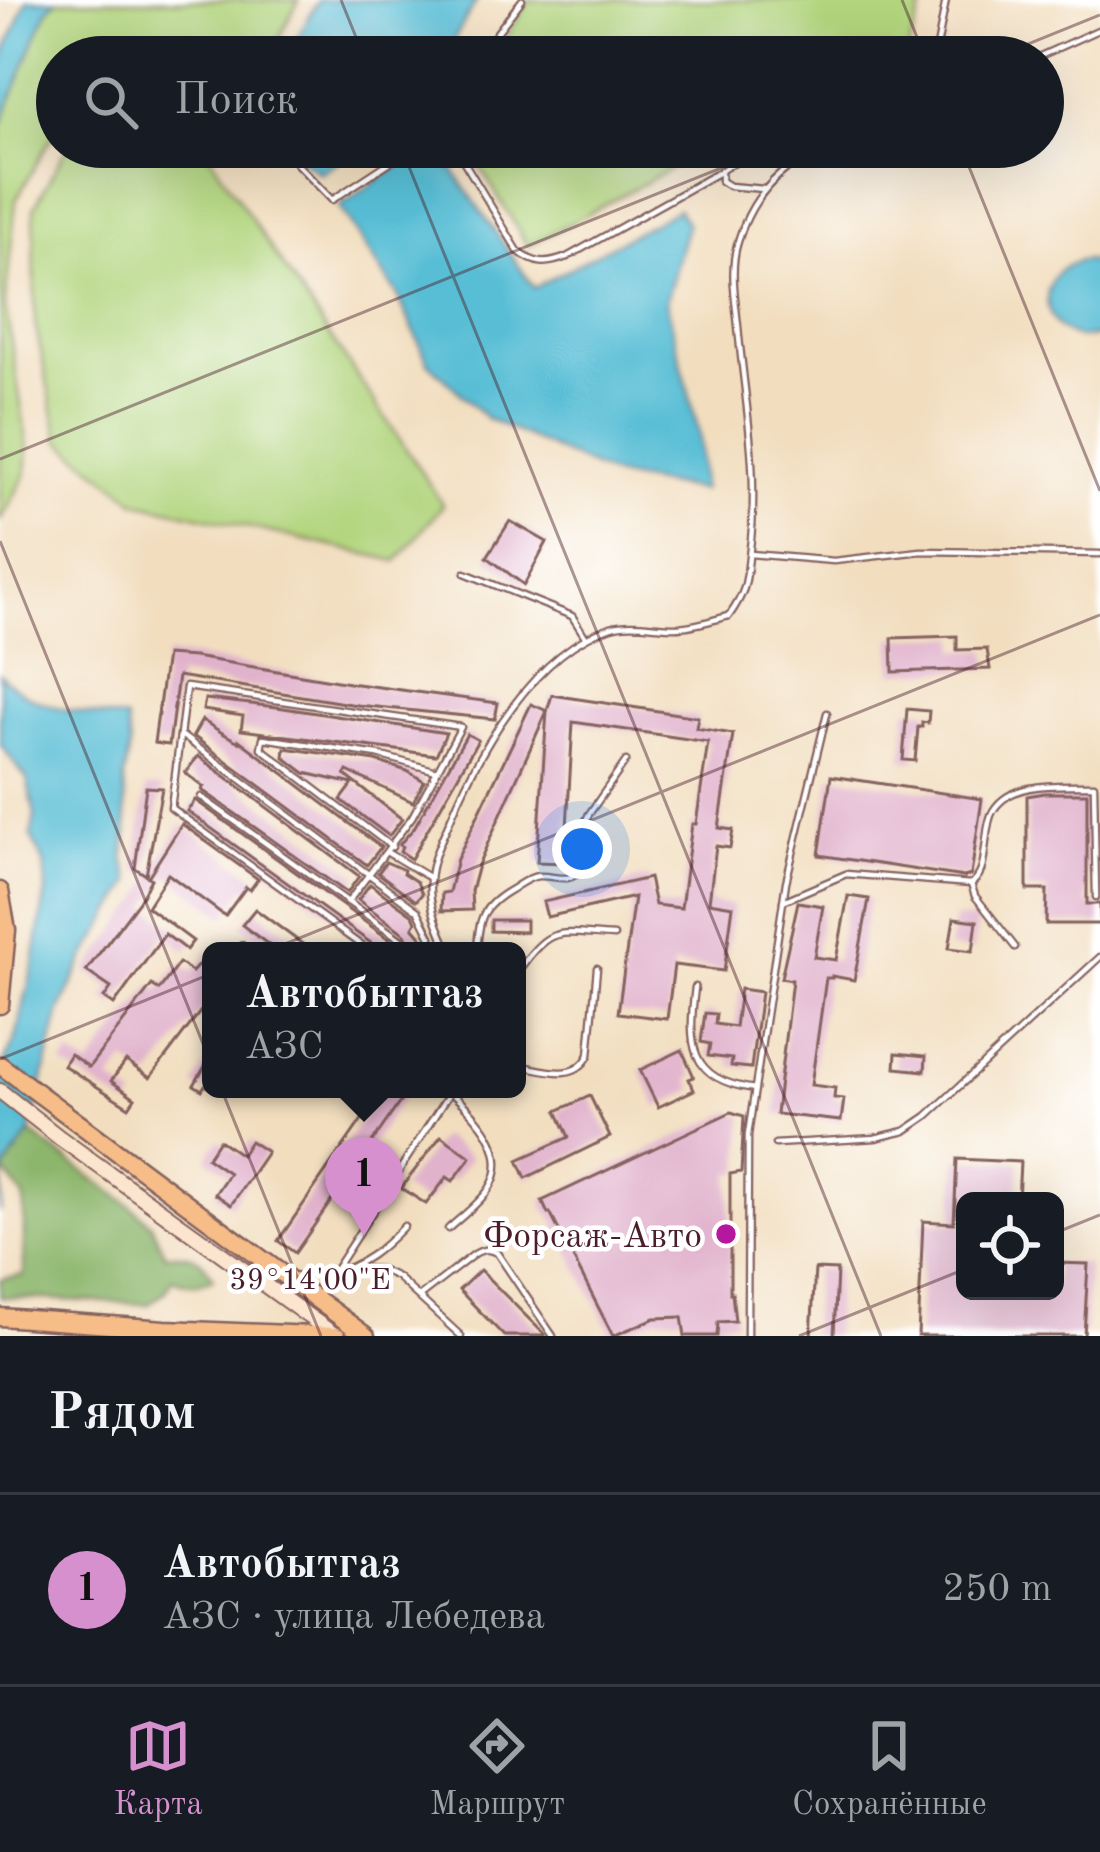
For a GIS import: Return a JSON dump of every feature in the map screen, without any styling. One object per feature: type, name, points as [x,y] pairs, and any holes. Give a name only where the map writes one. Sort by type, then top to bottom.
[{"type":"highway","points":[[0,892],[8,930],[0,1005]]},
{"type":"highway","points":[[0,1065],[310,1308],[366,1336]]},
{"type":"highway","points":[[7,1318],[335,1335]]},
{"type":"main road","points":[[0,1091],[60,1138],[310,1308],[335,1335]]},
{"type":"lane","points":[[494,36],[522,0]]},
{"type":"lane","points":[[939,36],[946,0]]},
{"type":"lane","points":[[1064,45],[1100,29]]},
{"type":"lane","points":[[301,168],[332,200],[381,168]]},
{"type":"lane","points":[[468,168],[518,251],[530,261],[549,265],[725,168]]},
{"type":"lane","points":[[445,942],[430,903],[435,856],[464,787],[513,705],[586,638],[615,625],[681,627],[729,616],[744,595],[753,528],[752,469],[734,284],[735,249],[764,189],[787,168]]},
{"type":"lane","points":[[721,171],[721,181],[729,186],[764,189]]},
{"type":"lane","points":[[750,554],[834,561],[921,550],[1100,554]]},
{"type":"lane","points":[[465,573],[572,616],[586,638]]},
{"type":"lane","points":[[349,902],[412,817],[461,727],[186,687],[172,808],[357,942]]},
{"type":"lane","points":[[747,1336],[748,1135],[783,901],[827,713]]},
{"type":"lane","points":[[180,735],[418,910],[431,937]]},
{"type":"lane","points":[[430,878],[261,748],[263,738],[378,755],[437,771]]},
{"type":"lane","points":[[478,942],[479,923],[493,900],[533,877],[567,879],[579,874],[583,827],[626,761]]},
{"type":"lane","points":[[783,901],[846,874],[971,884],[979,879],[991,814],[1008,796],[1030,787],[1094,784],[1096,897]]},
{"type":"lane","points":[[201,796],[400,939]]},
{"type":"lane","points":[[971,884],[1015,947]]},
{"type":"lane","points":[[526,961],[536,946],[562,933],[614,936]]},
{"type":"lane","points":[[775,1144],[875,1138],[905,1131],[1100,957]]},
{"type":"lane","points":[[526,1066],[572,1072],[583,1066],[589,1054],[597,968]]},
{"type":"lane","points":[[695,987],[689,1029],[700,1061],[729,1086],[755,1089]]},
{"type":"lane","points":[[310,1308],[446,1098]]},
{"type":"lane","points":[[448,1229],[489,1189],[497,1162],[483,1125],[458,1098]]},
{"type":"lane","points":[[330,1275],[376,1254],[404,1226]]},
{"type":"lane","points":[[419,1297],[473,1255],[492,1251],[553,1336]]},
{"type":"lane","points":[[351,1268],[380,1270],[397,1277],[461,1336]]},
{"type":"green space","points":[[56,0],[299,0],[280,36],[36,36]]},
{"type":"green space","points":[[529,0],[925,0],[913,36],[507,36]]},
{"type":"green space","points":[[36,37],[36,164],[16,200],[5,304],[28,448],[26,474],[0,522],[0,127]]},
{"type":"green space","points":[[56,168],[219,168],[443,505],[397,561],[137,502],[59,440],[35,323],[34,208]]},
{"type":"green space","points":[[481,168],[672,168],[528,246]]},
{"type":"green space","points":[[30,1133],[151,1224],[165,1255],[194,1257],[213,1279],[193,1284],[173,1279],[149,1304],[0,1297],[0,1279],[24,1275],[24,1197],[4,1171]]},
{"type":"water","points":[[27,0],[56,0],[46,12],[0,127],[0,64]]},
{"type":"water","points":[[318,0],[477,0],[456,36],[298,36]]},
{"type":"water","points":[[396,168],[451,168],[534,288],[678,209],[687,225],[666,301],[699,434],[702,490],[613,476],[486,418],[428,362],[398,296],[339,207]]},
{"type":"water","points":[[1085,260],[1100,264],[1100,335],[1081,337],[1054,322],[1048,293],[1053,278]]},
{"type":"water","points":[[0,674],[42,702],[126,720],[130,745],[124,779],[124,859],[131,882],[84,959],[60,1011],[30,1133],[4,1171],[0,1213],[0,1071],[16,1038],[46,890],[44,863],[31,836],[35,815],[27,779],[0,744]]},
{"type":"building","points":[[510,521],[547,542],[524,585],[487,557]]},
{"type":"building","points":[[957,636],[957,650],[987,649],[990,669],[893,672],[892,638]]},
{"type":"building","points":[[166,655],[498,703],[495,719],[357,705],[178,676],[169,745],[154,743]]},
{"type":"building","points":[[552,695],[698,717],[696,728],[733,734],[719,828],[733,830],[730,848],[716,846],[709,902],[733,906],[724,971],[674,965],[667,1019],[618,1013],[634,897],[547,917],[543,902],[649,878],[655,905],[681,908],[708,742],[573,722],[565,863],[537,862]]},
{"type":"building","points":[[205,699],[446,733],[436,755],[241,730],[243,716],[203,710]]},
{"type":"building","points":[[531,704],[547,711],[478,865],[472,910],[441,911],[442,893],[449,892],[457,859]]},
{"type":"building","points":[[907,709],[929,711],[928,723],[918,727],[915,761],[903,760]]},
{"type":"building","points":[[202,720],[239,740],[381,847],[367,865],[193,736]]},
{"type":"building","points":[[467,734],[478,740],[411,859],[400,852],[399,845],[414,828]]},
{"type":"building","points":[[285,748],[376,761],[424,781],[413,802],[347,771],[345,775],[402,819],[389,836],[341,800],[353,784],[305,773],[284,757]]},
{"type":"building","points":[[198,756],[359,876],[347,893],[202,790],[185,773]]},
{"type":"building","points":[[831,776],[982,799],[971,875],[819,855]]},
{"type":"building","points":[[146,787],[162,788],[146,875],[135,868]]},
{"type":"building","points":[[1087,793],[1087,904],[1100,904],[1100,924],[1046,924],[1047,890],[1027,890],[1027,796]]},
{"type":"building","points":[[195,800],[393,942],[369,942],[187,811]]},
{"type":"building","points":[[182,824],[258,879],[250,890],[246,887],[225,916],[168,874],[147,907],[193,941],[186,950],[165,934],[114,1005],[104,998],[111,988],[86,971],[139,901],[148,877]]},
{"type":"building","points":[[386,862],[417,882],[422,894],[416,901],[378,873]]},
{"type":"building","points":[[370,884],[413,915],[413,927],[426,942],[405,942],[405,934],[358,900]]},
{"type":"building","points":[[848,896],[869,899],[854,980],[826,978],[811,1085],[835,1088],[834,1098],[844,1099],[841,1121],[776,1114],[792,980],[781,978],[798,902],[823,906],[814,957],[836,960]]},
{"type":"building","points":[[255,909],[300,942],[265,942],[242,925]]},
{"type":"building","points":[[954,918],[977,921],[973,951],[949,948]]},
{"type":"building","points":[[491,920],[526,920],[526,932],[491,931]]},
{"type":"building","points":[[202,961],[202,1009],[150,1078],[126,1061],[111,1081],[135,1098],[129,1107],[63,1065],[70,1054],[89,1067],[152,985],[159,990],[179,963],[192,972]]},
{"type":"building","points":[[740,989],[761,992],[751,1068],[708,1056],[710,1044],[701,1042],[705,1013],[716,1014],[715,1024],[735,1027]]},
{"type":"building","points":[[682,1050],[694,1077],[689,1079],[694,1090],[658,1107],[640,1070]]},
{"type":"building","points":[[896,1053],[926,1056],[925,1071],[895,1068]]},
{"type":"building","points":[[590,1096],[610,1137],[526,1178],[518,1160],[569,1137],[557,1111]]},
{"type":"building","points":[[377,1098],[403,1098],[295,1253],[278,1241]]},
{"type":"building","points":[[731,1112],[744,1116],[741,1172],[730,1174],[730,1293],[735,1321],[718,1322],[717,1336],[685,1336],[682,1317],[655,1318],[613,1336],[542,1201]]},
{"type":"building","points":[[441,1136],[471,1157],[426,1204],[401,1188]]},
{"type":"building","points":[[219,1140],[241,1155],[250,1141],[267,1152],[231,1205],[215,1194],[229,1173],[207,1158]]},
{"type":"building","points":[[957,1159],[1020,1162],[1018,1192],[956,1192],[956,1300],[1064,1300],[1064,1263],[1088,1264],[1084,1336],[918,1336],[923,1221],[954,1223]]},
{"type":"building","points":[[815,1269],[837,1270],[834,1336],[811,1336]]},
{"type":"building","points":[[480,1270],[545,1336],[504,1336],[459,1290]]},
{"type":"place","name":"Форсаж-Авто","points":[[726,1234]]},
{"type":"place","name":"Автобытгаз","points":[[364,1236]]}]
